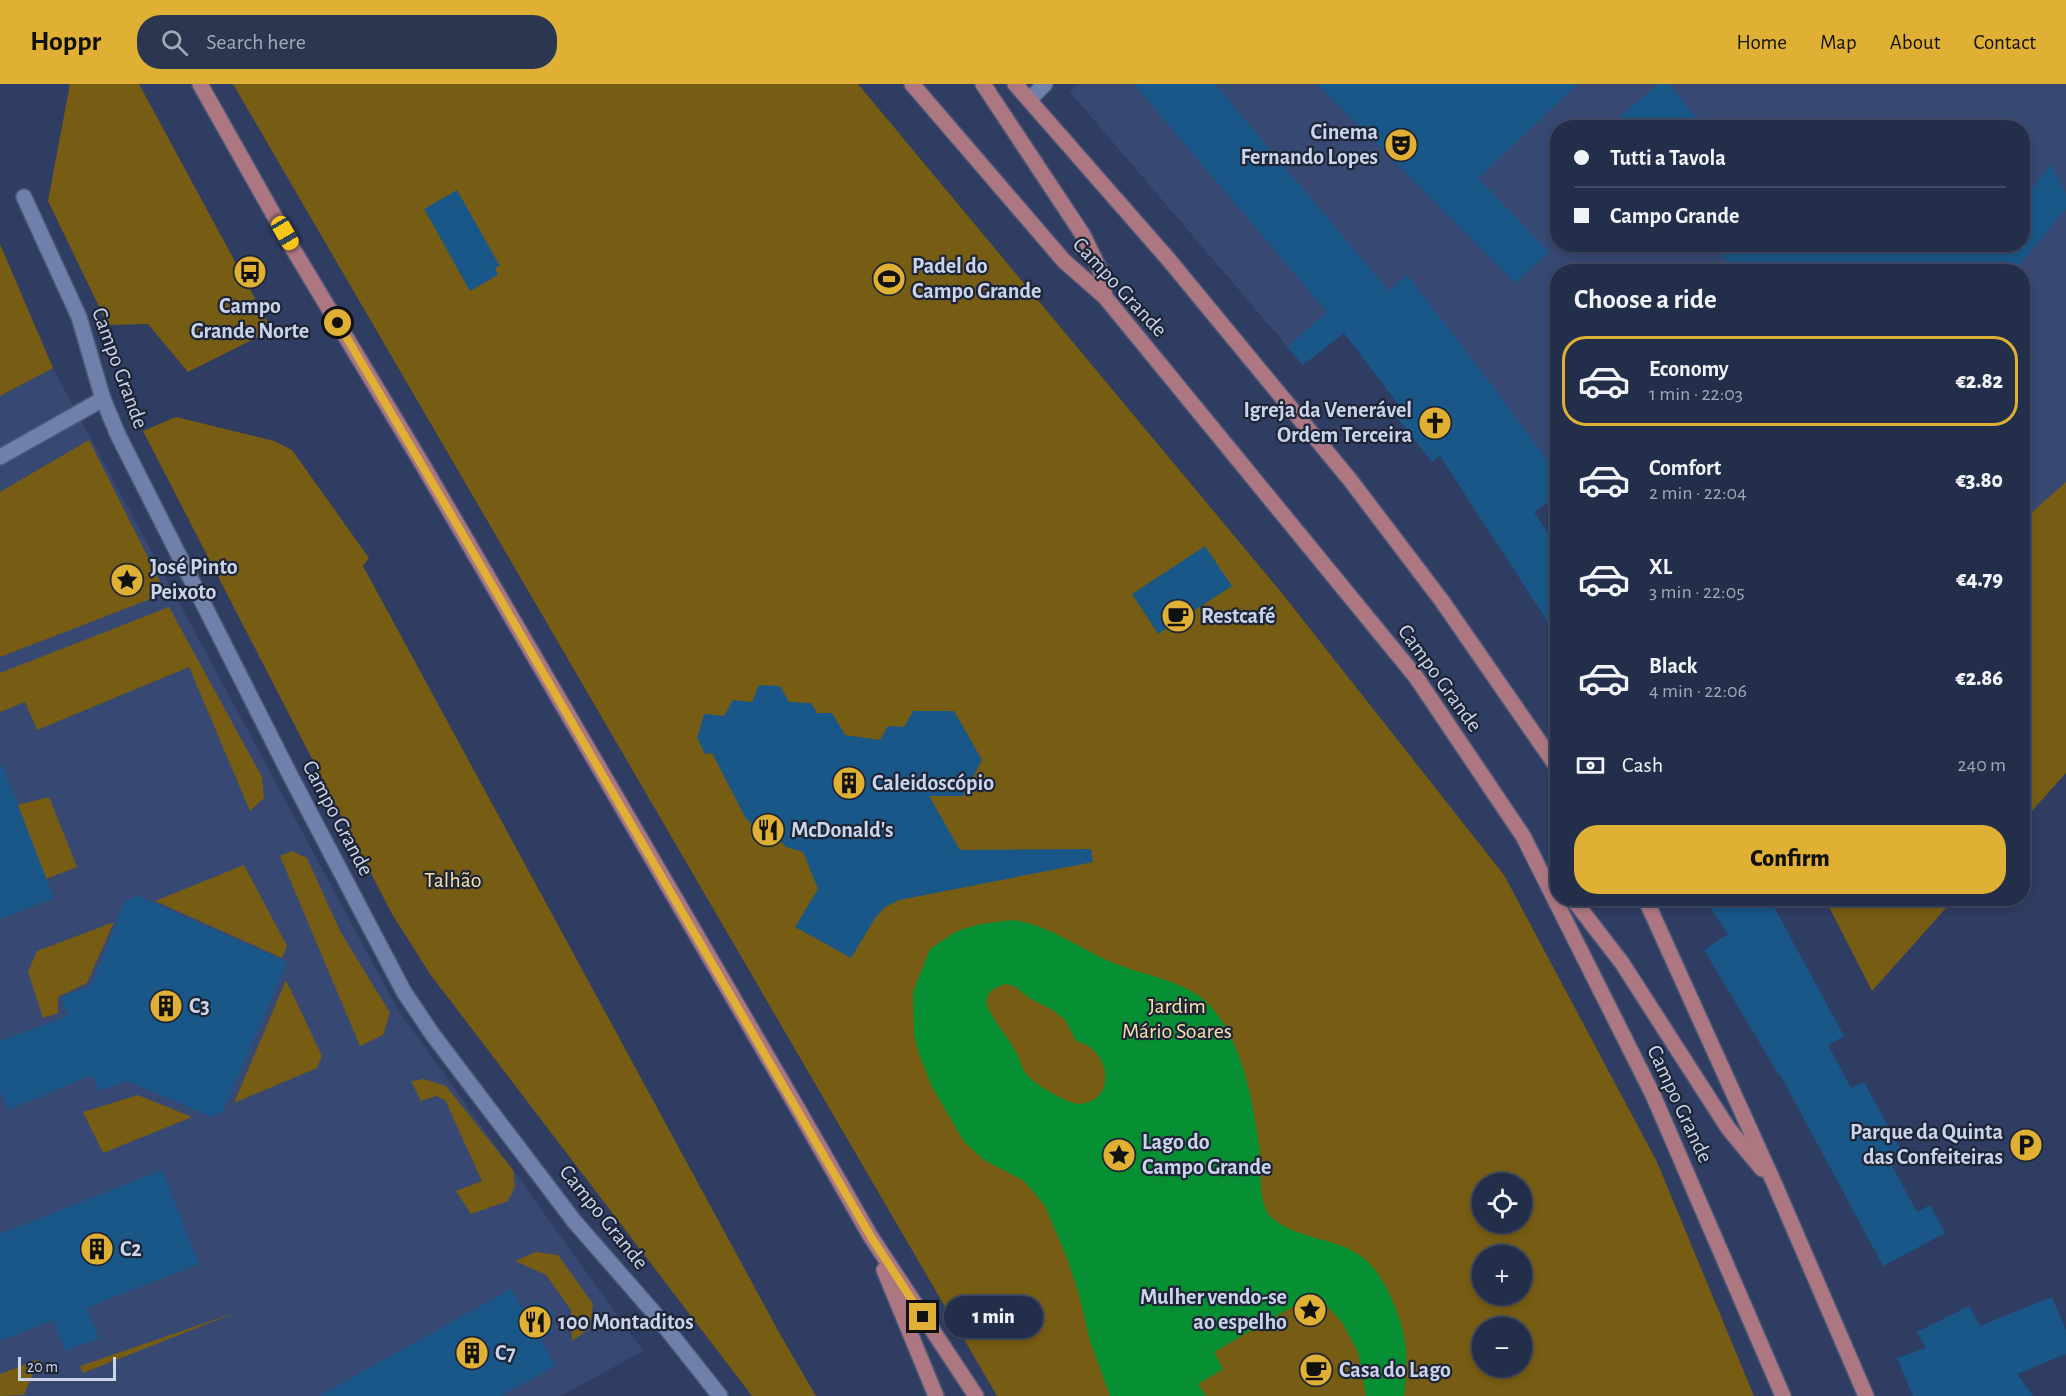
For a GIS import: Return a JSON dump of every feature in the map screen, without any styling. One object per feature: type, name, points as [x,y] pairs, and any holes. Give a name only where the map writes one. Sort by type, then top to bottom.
[{"type":"main road","points":[[200,84],[871,1237],[976,1396]]},
{"type":"main road","name":"Campo Grande","points":[[912,84],[1064,261],[1105,297],[1416,677],[1523,836],[1550,890]]},
{"type":"main road","points":[[983,84],[1083,235],[1100,270],[1105,297]]},
{"type":"main road","name":"Campo Grande","points":[[1015,84],[1169,260],[1351,481],[1442,601],[1550,757]]},
{"type":"main road","points":[[1523,836],[1550,871]]},
{"type":"main road","name":"Campo Grande","points":[[1558,906],[1653,1095],[1782,1396]]},
{"type":"main road","points":[[1578,906],[1622,963],[1728,1128],[1775,1185]]},
{"type":"main road","points":[[1649,906],[1775,1185],[1866,1396]]},
{"type":"main road","points":[[871,1237],[936,1396]]},
{"type":"street","points":[[1029,100],[1045,84]]},
{"type":"street","name":"Campo Grande","points":[[24,197],[79,317],[103,399],[118,435],[290,775],[404,992],[433,1035],[580,1227],[659,1319],[720,1396]]},
{"type":"street","points":[[0,457],[103,399]]},
{"type":"shaded area","points":[[1078,84],[2066,84],[2066,482],[2030,514],[2030,264],[1550,264],[1550,470],[1389,391],[1344,333],[1303,365],[1070,92]]},
{"type":"shaded area","points":[[53,368],[398,1010],[643,1351],[561,1396],[0,1396],[0,396]]},
{"type":"shaded area","name":"Lago do Campo Grande","points":[[1012,920],[1040,927],[1116,964],[1184,987],[1209,1004],[1221,1020],[1241,1061],[1256,1127],[1262,1195],[1266,1210],[1272,1218],[1289,1229],[1348,1249],[1364,1258],[1374,1268],[1393,1302],[1405,1339],[1404,1396],[1366,1396],[1358,1352],[1342,1322],[1325,1304],[1306,1314],[1299,1303],[1214,1352],[1223,1369],[1198,1384],[1206,1396],[1110,1396],[1090,1341],[1068,1261],[1045,1206],[1024,1181],[984,1160],[964,1142],[932,1087],[919,1054],[914,1035],[913,992],[930,949],[952,934],[981,924]],"holes":[[[1005,984],[1014,986],[1029,998],[1053,1010],[1065,1020],[1076,1041],[1088,1046],[1097,1054],[1103,1064],[1104,1085],[1100,1094],[1092,1101],[1079,1104],[1067,1101],[1044,1088],[1025,1073],[1017,1054],[986,1003],[994,989]]]},
{"type":"green space","points":[[70,84],[139,84],[272,330],[188,372],[148,324],[108,325],[48,201]]},
{"type":"green space","name":"Jardim Mário Soares","points":[[233,84],[858,84],[1281,592],[1504,875],[1657,1162],[1754,1396],[997,1396]]},
{"type":"green space","points":[[0,244],[53,368],[0,396]]},
{"type":"green space","name":"Talhão","points":[[176,417],[274,441],[292,450],[369,558],[363,566],[781,1336],[816,1396],[752,1396],[430,974],[392,914],[143,431]]},
{"type":"green space","points":[[89,440],[166,593],[0,657],[0,492]]},
{"type":"green space","points":[[2066,482],[2066,773],[2030,813],[2030,514]]},
{"type":"green space","points":[[169,607],[262,777],[264,798],[250,811],[189,667],[37,730],[25,702],[0,712],[0,673]]},
{"type":"green space","points":[[49,797],[77,867],[46,879],[18,805]]},
{"type":"green space","points":[[292,851],[307,858],[340,931],[390,1013],[383,1035],[360,1046],[280,856]]},
{"type":"green space","points":[[244,865],[287,946],[282,958],[155,901]]},
{"type":"green space","points":[[1829,906],[1948,906],[1872,991]]},
{"type":"green space","points":[[114,922],[87,983],[58,997],[58,1013],[43,1018],[28,972],[37,951]]},
{"type":"green space","points":[[286,980],[322,1056],[317,1068],[234,1103]]},
{"type":"green space","points":[[424,1079],[446,1086],[513,1170],[515,1186],[508,1201],[471,1214],[456,1191],[482,1181],[445,1100],[436,1096],[421,1101],[411,1081]]},
{"type":"green space","points":[[138,1095],[192,1117],[103,1153],[83,1112]]},
{"type":"green space","points":[[536,1252],[558,1255],[593,1304],[590,1328],[572,1341],[571,1310],[546,1275],[515,1261]]},
{"type":"green space","points":[[237,1312],[83,1373],[80,1366]]},
{"type":"green space","points":[[39,1359],[24,1395],[0,1396],[0,1374]]},
{"type":"building","points":[[1134,84],[1215,84],[1389,291],[1407,275],[1476,364],[1550,464],[1550,501],[1534,512],[1550,536],[1550,625],[1440,456],[1432,462],[1397,418],[1404,412],[1344,333],[1303,365],[1287,347],[1327,312]]},
{"type":"building","points":[[1317,84],[1578,84],[1478,178],[1549,252],[1515,283]]},
{"type":"building","points":[[1659,84],[1669,84],[1698,120],[1616,120]]},
{"type":"building","points":[[2051,165],[2066,194],[2066,209],[2030,252],[2030,190]]},
{"type":"building","points":[[457,190],[500,266],[495,268],[498,275],[470,291],[424,209]]},
{"type":"building","points":[[1720,252],[2030,252],[2020,264],[1729,264]]},
{"type":"building","points":[[1205,546],[1232,586],[1158,634],[1132,594]]},
{"type":"building","name":"Caleidoscópio","points":[[759,685],[780,686],[789,702],[811,703],[817,713],[832,713],[845,735],[880,740],[888,726],[904,727],[913,711],[954,711],[982,760],[963,796],[929,796],[960,850],[1091,849],[1093,862],[899,900],[885,907],[875,918],[851,958],[795,927],[818,889],[803,852],[786,847],[774,835],[763,837],[745,817],[712,753],[705,754],[697,738],[704,714],[724,716],[733,700],[752,702]]},
{"type":"building","points":[[0,765],[2,765],[54,898],[0,919]]},
{"type":"building","name":"C3","points":[[138,896],[287,962],[223,1111],[212,1117],[127,1081],[99,1091],[92,1075],[8,1110],[0,1090],[0,1041],[68,1016],[61,997],[91,986],[125,901]]},
{"type":"building","points":[[1709,906],[1773,906],[1844,1036],[1828,1045],[1851,1088],[1864,1082],[1902,1152],[1888,1159],[1917,1212],[1930,1205],[1945,1233],[1883,1266],[1780,1074],[1704,950],[1728,934]]},
{"type":"building","name":"C2","points":[[162,1170],[199,1264],[86,1308],[99,1338],[66,1351],[53,1320],[0,1341],[0,1234]]},
{"type":"building","name":"C7","points":[[511,1289],[523,1310],[536,1302],[553,1312],[553,1333],[541,1340],[555,1366],[500,1396],[319,1396]]},
{"type":"building","points":[[2052,1297],[2066,1330],[2066,1354],[2017,1374],[2033,1396],[1913,1396],[1897,1358],[1926,1348],[1917,1332],[1969,1306],[1980,1326]]},
{"type":"place","name":"Cinema Fernando Lopes","points":[[1401,145]]},
{"type":"place","name":"Campo Grande Norte","points":[[250,272]]},
{"type":"place","name":"Padel do Campo Grande","points":[[889,279]]},
{"type":"place","name":"Igreja da Venerável Ordem Terceira","points":[[1435,423]]},
{"type":"place","name":"José Pinto Peixoto","points":[[127,580]]},
{"type":"place","name":"Restcafé","points":[[1178,616]]},
{"type":"place","name":"Caleidoscópio","points":[[849,783]]},
{"type":"place","name":"McDonald's","points":[[768,830]]},
{"type":"place","name":"C3","points":[[166,1006]]},
{"type":"place","name":"Parque da Quinta das Confeiteiras","points":[[2026,1145]]},
{"type":"place","name":"Lago do Campo Grande","points":[[1119,1155]]},
{"type":"place","name":"C2","points":[[97,1249]]},
{"type":"place","name":"Mulher vendo-se ao espelho","points":[[1310,1310]]},
{"type":"place","name":"100 Montaditos","points":[[535,1322]]},
{"type":"place","name":"C7","points":[[472,1353]]},
{"type":"place","name":"Casa do Lago","points":[[1316,1370]]},
{"type":"route","points":[[338,323],[784,1084],[871,1237],[923,1317]]}]
